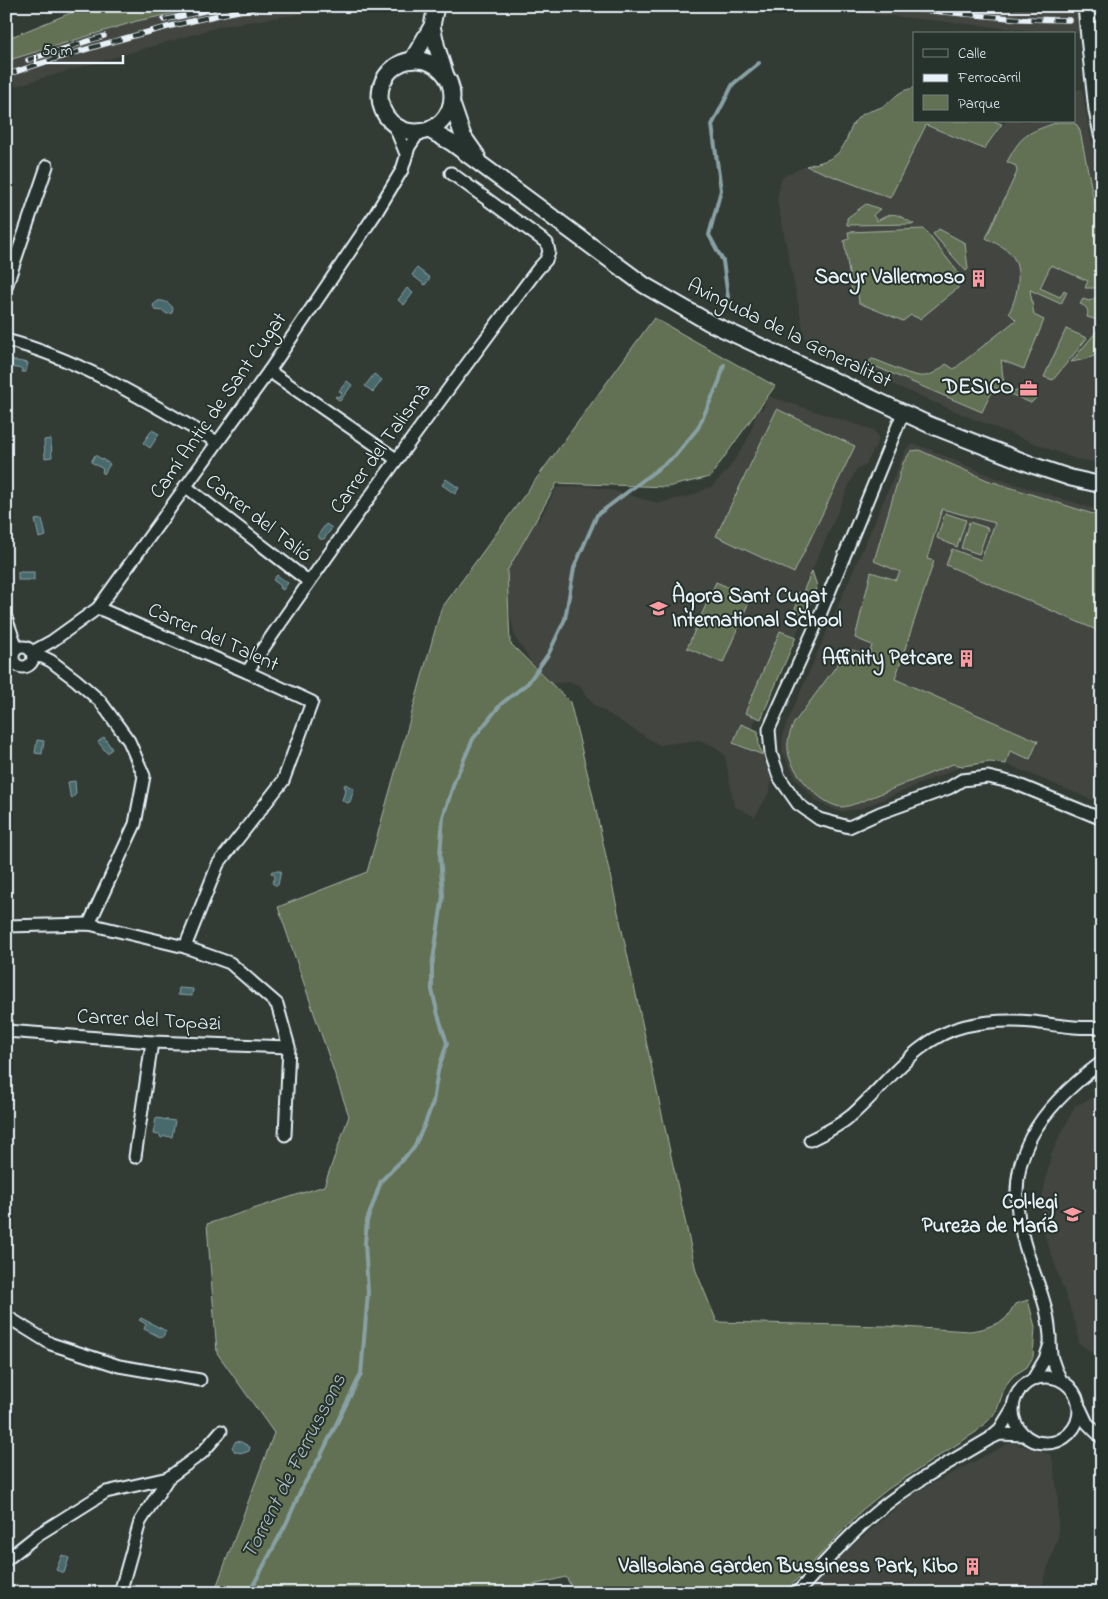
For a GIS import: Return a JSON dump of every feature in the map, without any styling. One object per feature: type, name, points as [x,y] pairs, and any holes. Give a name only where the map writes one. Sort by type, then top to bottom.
[{"type":"street","points":[[412,60],[432,26],[436,6]]},
{"type":"street","points":[[1086,6],[1102,134]]},
{"type":"street","points":[[432,26],[437,48],[452,87],[452,104],[444,120],[424,131],[408,131],[394,125],[388,119],[382,108],[380,96],[385,77],[393,68],[400,63],[412,60],[431,62],[446,75]]},
{"type":"street","name":"Avinguda de la Generalitat","points":[[452,104],[463,136],[486,167]]},
{"type":"street","points":[[394,125],[406,154]]},
{"type":"street","name":"Avinguda de la Generalitat","points":[[424,131],[452,143],[644,285],[710,323],[903,414],[1035,466],[1102,485]]},
{"type":"street","name":"Camí Antic de Sant Cugat","points":[[33,654],[98,608],[269,371],[376,213],[402,170],[406,154],[424,131]]},
{"type":"street","points":[[6,287],[47,166]]},
{"type":"street","name":"Carrer del Talismà","points":[[247,672],[308,582],[396,459],[546,260],[549,252],[547,243],[451,173]]},
{"type":"street","points":[[6,340],[29,346],[85,370],[145,400],[217,442]]},
{"type":"street","points":[[269,371],[396,459]]},
{"type":"street","points":[[903,414],[822,611],[769,729],[771,754],[779,777],[798,804],[819,819],[848,827],[948,788],[962,780],[988,777],[1014,783],[1102,819]]},
{"type":"street","name":"Carrer del Talió","points":[[186,486],[308,582]]},
{"type":"street","name":"Carrer del Talent","points":[[98,608],[312,702],[283,781],[218,864],[186,947]]},
{"type":"street","points":[[6,618],[17,648]]},
{"type":"street","points":[[17,648],[26,647],[33,654],[50,660],[100,701],[129,741],[144,776],[135,824],[89,924]]},
{"type":"street","points":[[17,648],[12,656],[10,667],[26,667],[32,662],[33,654]]},
{"type":"street","points":[[6,926],[89,924],[186,947],[230,963],[277,1004],[289,1047],[286,1135]]},
{"type":"street","points":[[810,1140],[847,1119],[926,1045],[943,1034],[963,1026],[1000,1022],[1032,1022],[1076,1028],[1101,1029]]},
{"type":"street","name":"Carrer del Topazi","points":[[6,1031],[152,1042],[289,1047]]},
{"type":"street","points":[[134,1157],[152,1042]]},
{"type":"street","points":[[1101,1438],[1087,1423],[1074,1392],[1061,1380],[1052,1359],[1046,1308],[1022,1237],[1016,1196],[1018,1174],[1024,1151],[1034,1130],[1070,1087],[1102,1062]]},
{"type":"street","points":[[6,1316],[51,1344],[119,1366],[200,1380]]},
{"type":"street","points":[[1033,1379],[1045,1359],[1050,1346]]},
{"type":"street","points":[[797,1593],[853,1533],[881,1508],[907,1489],[989,1438],[1000,1428],[1012,1408],[1017,1392],[1023,1386],[1033,1379],[1047,1376],[1061,1380]]},
{"type":"street","points":[[1012,1408],[1014,1421],[1024,1435],[1035,1441],[1047,1443],[1077,1433],[1092,1433],[1101,1438]]},
{"type":"street","points":[[1067,1436],[1078,1422],[1080,1408]]},
{"type":"street","points":[[120,1593],[140,1522],[168,1478],[202,1453],[220,1431]]},
{"type":"street","points":[[989,1438],[1000,1434],[1024,1435]]},
{"type":"street","points":[[6,1560],[39,1534],[106,1492],[168,1478]]},
{"type":"shaded area","points":[[209,6],[352,6],[222,26],[6,89],[6,61],[137,21]]},
{"type":"shaded area","points":[[795,6],[1102,6],[1102,32],[1043,32]]},
{"type":"shaded area","points":[[1082,88],[1089,131],[1102,173],[1102,463],[1075,459],[1044,447],[807,348],[777,200],[780,182],[784,176],[806,166],[822,170],[926,125],[984,149],[1005,122],[1076,122],[1076,90]]},
{"type":"shaded area","name":"Àgora Sant Cugat International School","points":[[768,396],[874,430],[879,439],[866,465],[856,470],[812,571],[817,586],[761,719],[756,718],[752,728],[758,731],[759,746],[772,780],[770,791],[755,817],[734,806],[725,756],[714,746],[699,740],[659,745],[594,705],[579,685],[568,682],[549,684],[536,669],[515,638],[508,603],[507,571],[525,512],[539,521],[556,488],[586,486],[611,490],[658,503],[690,496],[712,486],[727,471],[743,447],[749,436],[757,411],[763,409]]},
{"type":"shaded area","points":[[913,444],[993,477],[1102,511],[1102,804],[1006,764],[990,762],[963,766],[860,809],[840,812],[816,801],[795,778],[782,751],[783,732],[906,449]]},
{"type":"shaded area","name":"Col·legi Pureza de María","points":[[1102,1093],[1102,1360],[1079,1343],[1076,1325],[1042,1228],[1041,1203],[1051,1154],[1075,1106]]},
{"type":"shaded area","points":[[1011,1442],[1052,1455],[1058,1496],[1058,1537],[1040,1593],[806,1593],[835,1561],[911,1495]]},
{"type":"green space","points":[[99,6],[209,6],[137,21],[6,61],[6,39],[73,12]]},
{"type":"green space","points":[[11,88],[6,153],[6,89]]},
{"type":"green space","points":[[913,88],[913,122],[996,122],[1002,124],[984,149],[926,125],[890,198],[806,166],[827,160],[837,154],[845,144],[854,123],[860,116],[885,105],[901,92]]},
{"type":"green space","points":[[1058,122],[1072,122],[1077,125],[1080,131],[1093,196],[1102,216],[1102,283],[1094,288],[1085,288],[1088,281],[1051,265],[1040,288],[1060,297],[1064,290],[1067,292],[1061,304],[1030,290],[1034,315],[1044,320],[1024,369],[1001,360],[1004,381],[1008,388],[1011,391],[1018,390],[1037,397],[1031,403],[994,387],[982,412],[867,363],[872,359],[907,373],[920,376],[931,374],[946,364],[954,369],[1016,320],[1009,313],[1017,289],[1018,272],[1016,264],[1013,256],[1007,250],[986,238],[1017,172],[1016,166],[1007,162],[1012,152],[1027,135]]},
{"type":"green space","points":[[866,204],[880,209],[873,215],[877,221],[892,214],[914,224],[847,225],[847,218]]},
{"type":"green space","points":[[924,229],[961,276],[957,280],[958,288],[920,319],[911,315],[903,321],[859,303],[858,294],[852,292],[844,241],[849,238],[848,232]]},
{"type":"green space","points":[[939,229],[965,243],[968,269],[966,271],[933,234]]},
{"type":"green space","points":[[1102,295],[1101,321],[1087,317],[1087,309],[1080,304],[1083,299],[1089,301]]},
{"type":"green space","points":[[654,318],[775,386],[710,477],[667,487],[557,483],[507,571],[510,643],[570,702],[592,792],[696,1271],[717,1322],[885,1326],[970,1331],[1001,1322],[1007,1317],[1015,1304],[1028,1300],[1035,1327],[1033,1357],[1027,1367],[1013,1376],[1005,1386],[997,1410],[991,1418],[976,1432],[888,1489],[862,1510],[784,1593],[575,1593],[566,1577],[516,1589],[512,1593],[448,1593],[444,1589],[442,1593],[214,1593],[274,1433],[217,1353],[207,1224],[324,1186],[349,1116],[278,907],[367,872],[441,609]]},
{"type":"green space","points":[[1102,325],[1100,349],[1097,353],[1094,356],[1071,362]]},
{"type":"green space","points":[[1066,329],[1087,338],[1053,380],[1044,377]]},
{"type":"green space","points":[[777,409],[855,446],[794,573],[716,536]]},
{"type":"green space","points":[[919,450],[987,480],[1102,517],[1101,632],[946,565],[952,549],[981,560],[995,523],[942,509],[927,559],[934,561],[895,679],[1038,741],[1030,759],[1010,751],[1006,764],[990,762],[963,766],[953,764],[858,803],[842,807],[834,805],[816,794],[800,777],[790,758],[788,739],[794,723],[849,649],[869,655],[872,645],[855,638],[871,572],[896,580],[900,572],[874,561],[903,463],[911,451]]},
{"type":"green space","points":[[945,513],[966,520],[957,547],[937,538]]},
{"type":"green space","points":[[969,522],[988,528],[979,554],[961,548]]},
{"type":"green space","points":[[812,571],[817,586],[805,615],[794,611],[800,597],[797,595],[798,592],[802,594]]},
{"type":"green space","points":[[716,582],[751,597],[723,663],[687,648]]},
{"type":"green space","points":[[780,631],[796,637],[761,719],[745,713]]},
{"type":"green space","points":[[741,724],[758,731],[759,746],[763,755],[733,743]]},
{"type":"water","points":[[417,268],[430,278],[425,285],[412,275]]},
{"type":"water","points":[[407,288],[413,293],[404,305],[398,300]]},
{"type":"water","points":[[158,301],[165,301],[170,305],[173,308],[172,313],[167,314],[163,311],[155,310],[153,305]]},
{"type":"water","points":[[12,360],[28,363],[26,372],[22,372],[22,369],[11,367]]},
{"type":"water","points":[[374,374],[382,380],[373,392],[365,386]]},
{"type":"water","points":[[347,381],[352,385],[340,401],[335,397],[339,397],[342,393],[339,391]]},
{"type":"water","points":[[152,430],[159,434],[150,448],[143,443]]},
{"type":"water","points":[[51,439],[52,457],[45,458],[44,440]]},
{"type":"water","points":[[95,455],[110,464],[104,474],[102,472],[103,469],[91,462]]},
{"type":"water","points":[[446,479],[459,488],[455,494],[442,485]]},
{"type":"water","points":[[42,519],[46,536],[39,538],[35,520]]},
{"type":"water","points":[[326,524],[332,528],[324,539],[320,539],[318,535]]},
{"type":"water","points":[[18,572],[34,572],[34,580],[18,580]]},
{"type":"water","points":[[277,575],[288,583],[283,590],[273,580]]},
{"type":"water","points":[[104,737],[112,749],[107,753],[98,742]]},
{"type":"water","points":[[37,740],[44,741],[42,754],[35,753]]},
{"type":"water","points":[[75,781],[76,794],[72,798],[68,782]]},
{"type":"water","points":[[345,784],[354,789],[350,802],[347,803],[342,800],[346,788],[344,787]]},
{"type":"water","points":[[272,871],[281,871],[278,885],[272,883],[275,878],[274,874],[271,873]]},
{"type":"water","points":[[179,988],[193,989],[192,996],[178,995]]},
{"type":"water","points":[[156,1118],[175,1121],[172,1137],[165,1136],[161,1138],[160,1135],[153,1134]]},
{"type":"water","points":[[141,1318],[166,1331],[162,1338],[144,1329],[146,1324],[139,1320]]},
{"type":"water","points":[[236,1441],[250,1447],[249,1451],[244,1453],[235,1452],[232,1447]]},
{"type":"water","points":[[62,1555],[69,1558],[64,1573],[56,1570]]},
{"type":"waterway","name":"Torrent de Ferrussons","points":[[728,297],[723,261],[709,235],[721,190],[712,125],[733,84],[759,63]]},
{"type":"waterway","name":"Torrent de Ferrussons","points":[[249,1593],[286,1524],[303,1486],[321,1455],[361,1374],[368,1293],[365,1243],[367,1221],[381,1181],[413,1149],[433,1102],[438,1071],[447,1043],[432,990],[432,966],[443,896],[440,855],[443,817],[455,780],[473,739],[501,704],[528,683],[549,653],[565,619],[574,568],[597,515],[675,456],[698,428],[719,382],[724,365]]},
{"type":"railway","points":[[6,75],[134,36],[199,19],[264,6]]},
{"type":"railway","points":[[877,6],[1021,19],[1069,20]]},
{"type":"railway","points":[[1005,6],[1042,6]]},
{"type":"railway","points":[[164,20],[213,9]]},
{"type":"railway","points":[[28,60],[104,36]]},
{"type":"place","name":"Sacyr Vallermoso","points":[[979,278]]},
{"type":"place","name":"DESICO","points":[[1028,388]]},
{"type":"place","name":"Àgora Sant Cugat International School","points":[[658,609]]},
{"type":"place","name":"Affinity Petcare","points":[[967,659]]},
{"type":"place","name":"Col·legi Pureza de María","points":[[1072,1215]]},
{"type":"place","name":"Vallsolana Garden Bussiness Park, Kibo","points":[[972,1567]]}]
